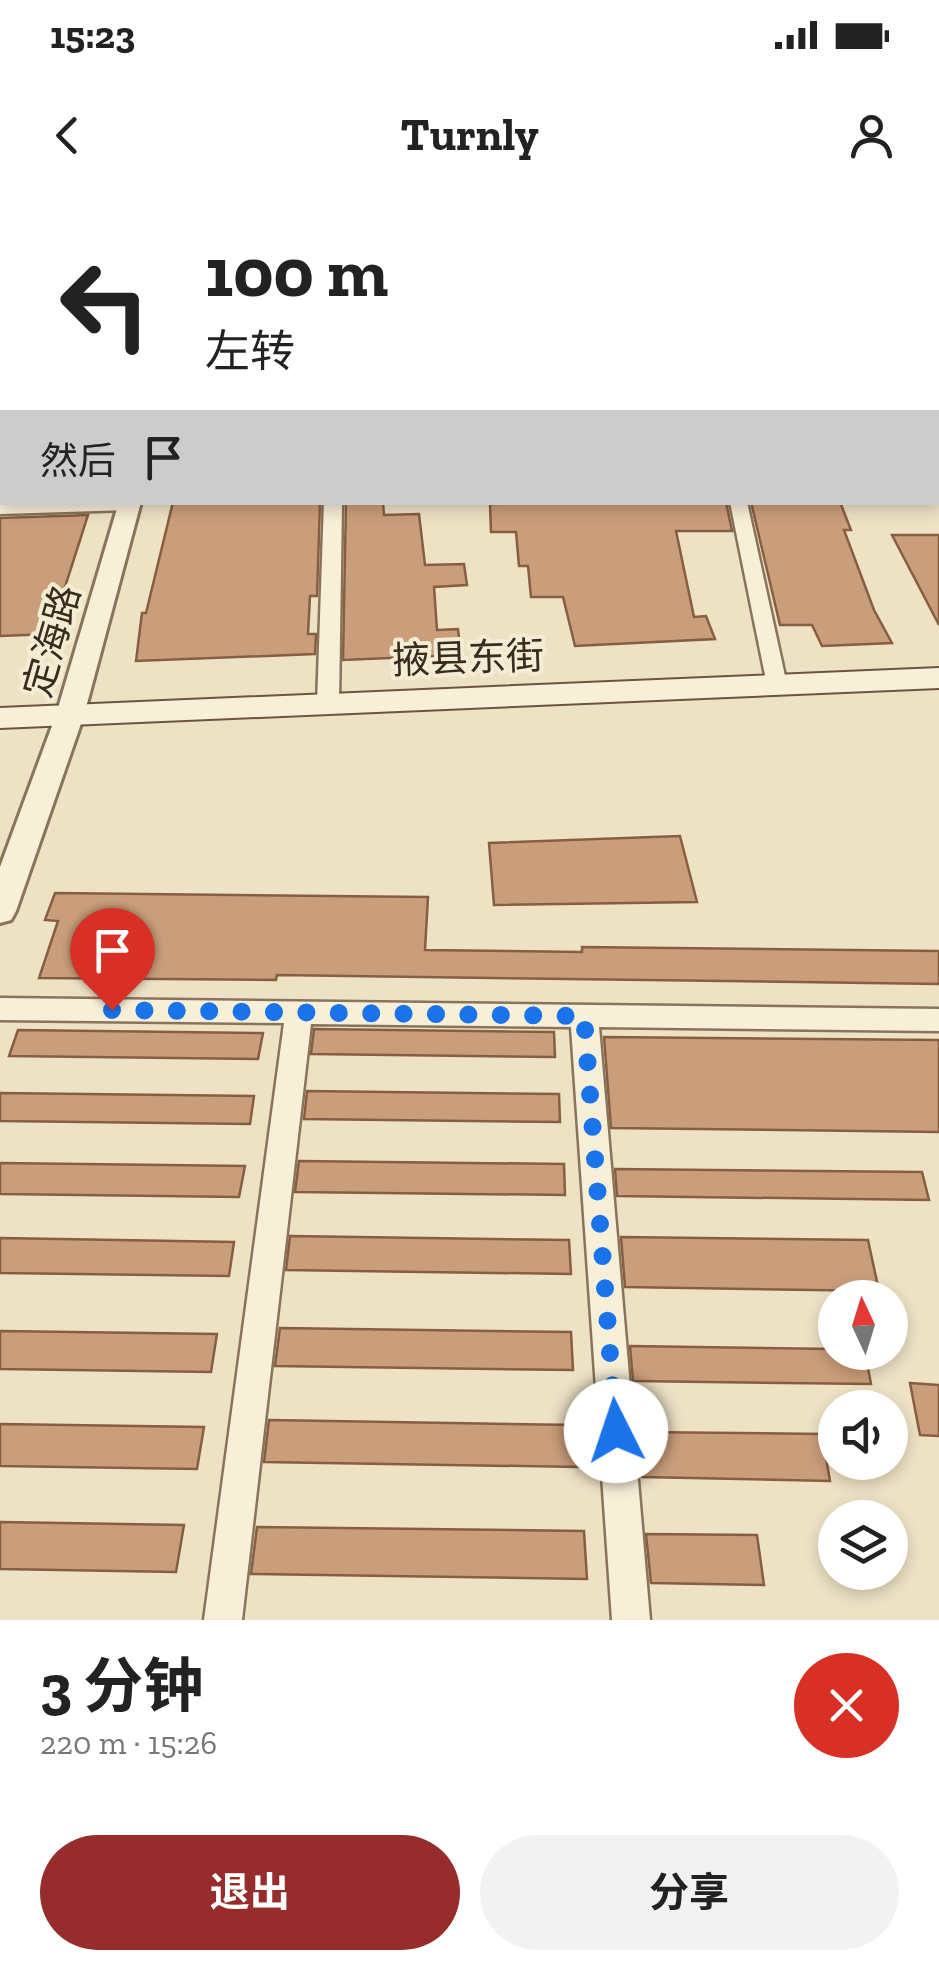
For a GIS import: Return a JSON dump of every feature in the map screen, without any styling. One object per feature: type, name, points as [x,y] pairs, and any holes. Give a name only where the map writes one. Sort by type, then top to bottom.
[{"type":"main road","name":"掖县东街","points":[[0,718],[939,678]]},
{"type":"street","points":[[0,508],[98,505]]},
{"type":"street","name":"定海路","points":[[0,911],[70,714],[130,505]]},
{"type":"street","points":[[328,704],[333,505]]},
{"type":"street","points":[[739,505],[778,684]]},
{"type":"street","points":[[0,1009],[939,1020]]},
{"type":"street","points":[[224,1620],[299,1012]]},
{"type":"street","points":[[584,1016],[631,1620]]},
{"type":"building","points":[[172,505],[320,505],[317,596],[310,596],[308,634],[316,634],[315,654],[136,661],[142,613],[146,613]]},
{"type":"building","points":[[346,505],[383,505],[384,515],[419,514],[425,565],[464,564],[467,585],[434,587],[437,630],[458,629],[461,655],[343,660]]},
{"type":"building","points":[[490,505],[727,505],[732,531],[676,531],[694,617],[706,616],[715,639],[575,646],[563,597],[531,597],[528,566],[519,566],[516,532],[491,532]]},
{"type":"building","points":[[752,505],[841,505],[851,530],[844,530],[874,610],[892,643],[822,646],[812,625],[780,625]]},
{"type":"building","points":[[88,515],[50,634],[0,636],[0,518]]},
{"type":"building","points":[[892,535],[939,535],[939,625]]},
{"type":"building","points":[[680,836],[697,902],[494,905],[489,843]]},
{"type":"building","points":[[55,893],[428,897],[425,950],[582,952],[582,947],[939,951],[939,984],[277,975],[276,980],[39,978],[58,921],[45,920]]},
{"type":"building","points":[[314,1029],[554,1032],[555,1057],[311,1054]]},
{"type":"building","points":[[18,1030],[263,1033],[258,1059],[9,1056]]},
{"type":"building","points":[[604,1037],[939,1040],[939,1132],[611,1128]]},
{"type":"building","points":[[307,1091],[559,1094],[560,1122],[304,1119]]},
{"type":"building","points":[[0,1093],[254,1096],[250,1124],[0,1121]]},
{"type":"building","points":[[299,1161],[564,1164],[565,1195],[295,1192]]},
{"type":"building","points":[[0,1163],[245,1166],[239,1197],[0,1194]]},
{"type":"building","points":[[615,1169],[922,1172],[929,1200],[617,1196]]},
{"type":"building","points":[[290,1236],[569,1240],[571,1274],[286,1270]]},
{"type":"building","points":[[621,1237],[868,1240],[877,1280],[818,1280],[818,1290],[625,1287]]},
{"type":"building","points":[[0,1238],[234,1242],[229,1276],[0,1273]]},
{"type":"building","points":[[280,1328],[571,1332],[573,1370],[275,1366]]},
{"type":"building","points":[[0,1331],[217,1334],[211,1372],[0,1369]]},
{"type":"building","points":[[630,1346],[818,1349],[818,1370],[868,1370],[871,1384],[633,1381]]},
{"type":"building","points":[[910,1383],[939,1385],[939,1436],[920,1435]]},
{"type":"building","points":[[269,1420],[577,1425],[579,1467],[264,1462]]},
{"type":"building","points":[[0,1424],[204,1427],[197,1469],[0,1466]]},
{"type":"building","points":[[638,1432],[818,1434],[818,1480],[830,1481],[642,1477]]},
{"type":"building","points":[[0,1522],[184,1525],[176,1572],[0,1569]]},
{"type":"building","points":[[257,1527],[584,1531],[587,1579],[251,1574]]},
{"type":"building","points":[[646,1534],[757,1535],[764,1585],[651,1583]]},
{"type":"route","points":[[112,1010],[584,1016],[616,1431]]}]
